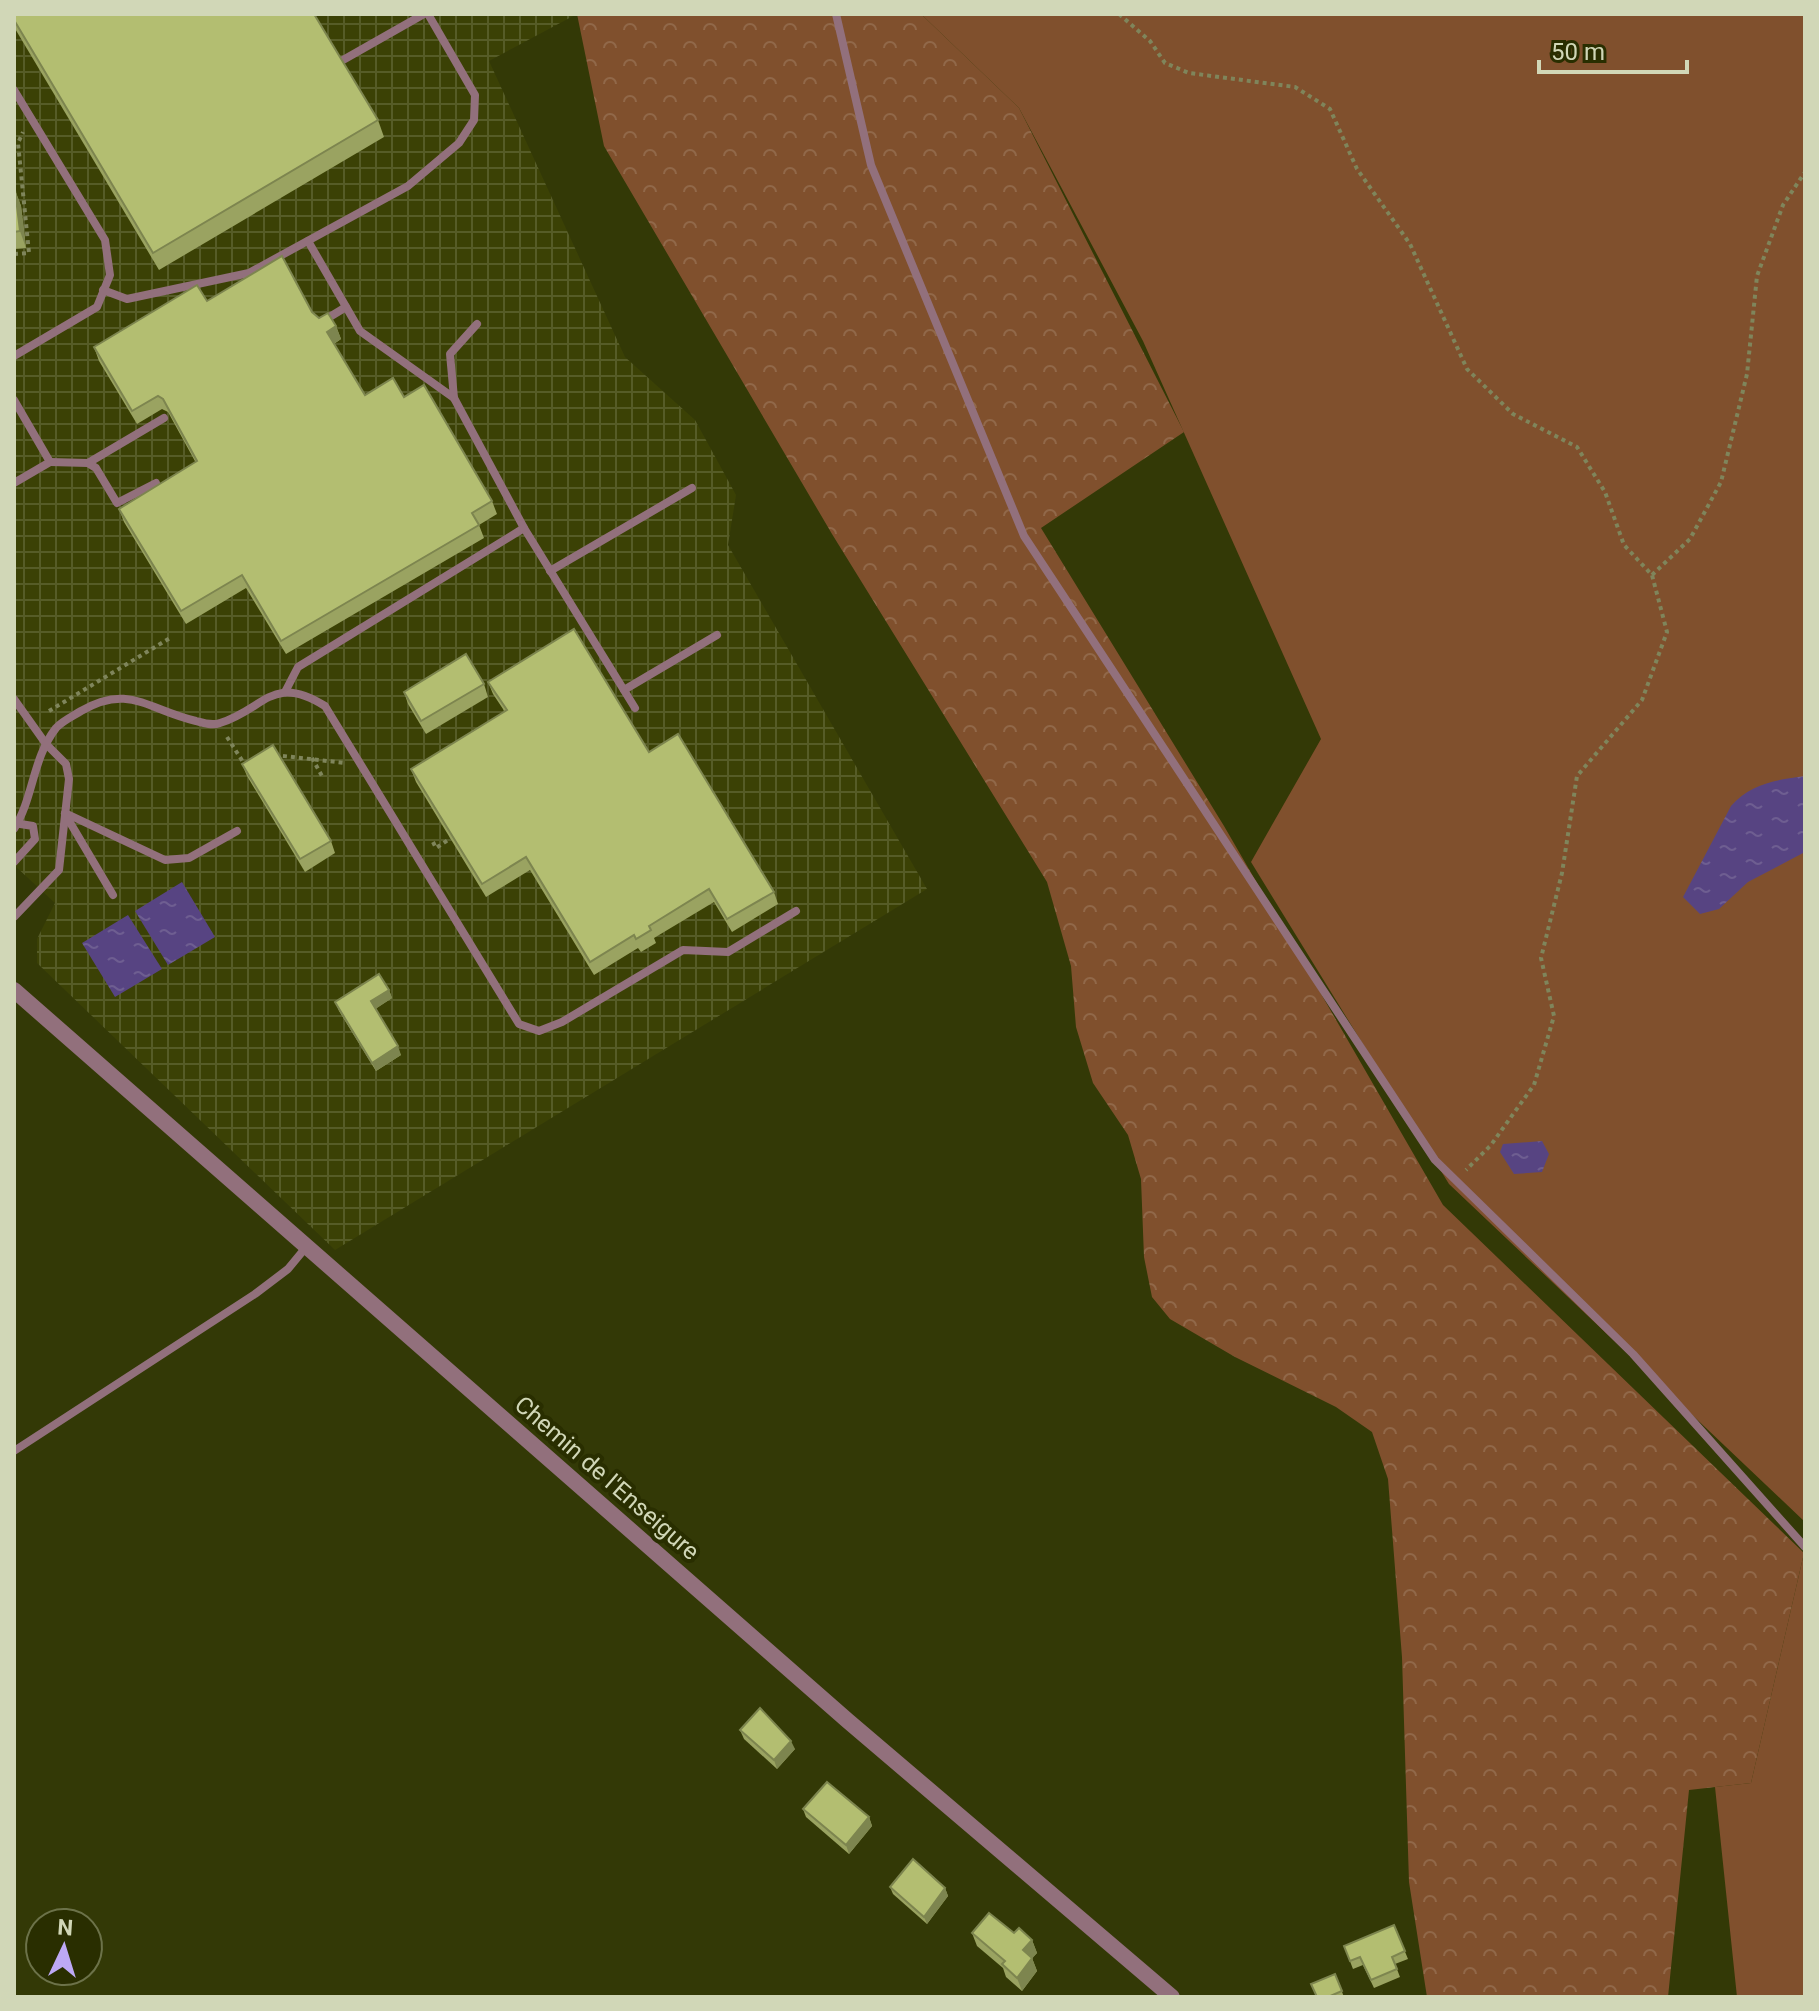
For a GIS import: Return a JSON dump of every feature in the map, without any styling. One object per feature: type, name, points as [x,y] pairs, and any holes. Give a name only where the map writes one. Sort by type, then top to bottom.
[{"type":"street","name":"Chemin de l'Enseigure","points":[[15,988],[848,1721],[1172,1997]]},
{"type":"lane","points":[[103,290],[127,299],[249,273],[408,186],[459,143],[474,120],[475,95],[426,14],[343,60]]},
{"type":"lane","points":[[836,14],[871,165],[1024,536],[1435,1160],[1633,1354],[1805,1547]]},
{"type":"lane","points":[[14,90],[105,240],[110,275],[97,307],[14,356]]},
{"type":"lane","points":[[308,241],[360,331],[454,398]]},
{"type":"lane","points":[[322,321],[346,307]]},
{"type":"lane","points":[[477,324],[450,354],[454,398],[524,528],[635,708]]},
{"type":"lane","points":[[14,400],[50,462]]},
{"type":"lane","points":[[88,463],[164,418]]},
{"type":"lane","points":[[14,483],[50,462],[88,463],[96,468],[117,503],[156,483]]},
{"type":"lane","points":[[550,571],[692,488]]},
{"type":"lane","points":[[285,692],[298,667],[524,528]]},
{"type":"lane","points":[[624,690],[717,635]]},
{"type":"lane","points":[[14,862],[35,839],[33,826],[15,825],[35,763],[58,725],[103,698],[132,699],[179,717],[219,724],[270,694],[285,692],[307,695],[325,706],[519,1024],[539,1031],[562,1022],[683,950],[728,952],[796,911]]},
{"type":"lane","points":[[14,699],[46,744],[66,764],[69,779],[59,870],[14,917]]},
{"type":"lane","points":[[65,813],[165,860],[189,858],[237,831]]},
{"type":"lane","points":[[65,813],[113,895]]},
{"type":"lane","points":[[14,1451],[255,1294],[288,1269],[308,1245]]},
{"type":"path","points":[[1119,14],[1150,41],[1165,63],[1189,73],[1295,87],[1330,109],[1357,169],[1410,244],[1467,369],[1513,414],[1577,447],[1605,492],[1624,545],[1652,575],[1667,632],[1642,700],[1577,776],[1562,873],[1541,958],[1554,1016],[1534,1085],[1491,1145],[1456,1179]]},
{"type":"path","points":[[14,254],[29,253],[18,143],[23,132]]},
{"type":"path","points":[[1652,575],[1690,539],[1721,482],[1747,374],[1757,276],[1783,205],[1805,172]]},
{"type":"path","points":[[49,711],[170,638]]},
{"type":"path","points":[[227,737],[248,770]]},
{"type":"path","points":[[268,759],[277,754],[351,764]]},
{"type":"path","points":[[312,758],[322,776]]},
{"type":"path","points":[[433,842],[436,848],[451,838]]},
{"type":"shaded area","points":[[14,14],[577,14],[489,61],[625,357],[695,420],[736,495],[728,545],[927,889],[335,1250],[37,963],[37,939],[55,903],[14,865]]},
{"type":"green space","points":[[577,14],[921,14],[1019,108],[1184,432],[1041,528],[1224,826],[1443,1205],[1804,1553],[1751,1783],[1689,1790],[1668,1997],[1427,1997],[1409,1882],[1402,1657],[1388,1479],[1372,1432],[1336,1407],[1235,1357],[1170,1319],[1152,1297],[1144,1257],[1141,1179],[1128,1135],[1093,1083],[1076,1027],[1071,966],[1047,882],[832,534],[604,146]]},
{"type":"green space","points":[[921,14],[1805,14],[1805,1522],[1449,1184],[1251,862],[1321,739],[1143,341],[1019,108]]},
{"type":"green space","points":[[1804,1553],[1805,1997],[1737,1997],[1715,1787],[1751,1783]]},
{"type":"water","points":[[1805,776],[1805,852],[1748,882],[1719,909],[1700,914],[1683,897],[1731,806],[1756,787]]},
{"type":"water","points":[[182,882],[215,937],[168,965],[135,911]]},
{"type":"water","points":[[128,915],[162,969],[115,997],[82,943]]},
{"type":"water","points":[[1542,1141],[1549,1154],[1542,1172],[1514,1174],[1500,1152],[1503,1144]]},
{"type":"building","points":[[14,14],[314,14],[378,120],[153,253],[14,20]]},
{"type":"building","points":[[14,191],[20,231],[14,232]]},
{"type":"building","points":[[282,256],[312,312],[319,318],[328,313],[336,326],[327,332],[365,395],[393,378],[404,397],[424,385],[492,501],[472,513],[479,525],[281,641],[242,575],[181,611],[119,509],[197,461],[163,399],[158,396],[132,411],[94,347],[197,285],[207,301]]},
{"type":"building","points":[[574,629],[649,752],[678,734],[774,892],[727,919],[709,889],[649,926],[651,930],[636,939],[634,935],[590,962],[526,857],[482,884],[411,769],[507,710],[488,682]]},
{"type":"building","points":[[466,654],[484,684],[421,721],[404,692]]},
{"type":"building","points":[[273,745],[331,841],[300,859],[242,764]]},
{"type":"building","points":[[379,974],[389,990],[371,1001],[398,1046],[372,1063],[335,1002]]},
{"type":"building","points":[[760,1708],[791,1741],[774,1760],[740,1730]]},
{"type":"building","points":[[827,1782],[869,1817],[846,1845],[803,1809]]},
{"type":"building","points":[[913,1859],[945,1888],[924,1917],[890,1887]]},
{"type":"building","points":[[989,1913],[1014,1933],[1019,1928],[1032,1940],[1023,1950],[1032,1958],[1017,1978],[1002,1964],[1005,1961],[972,1933]]},
{"type":"building","points":[[1394,1925],[1405,1951],[1392,1957],[1397,1969],[1371,1980],[1360,1957],[1350,1961],[1344,1946]]},
{"type":"building","points":[[1335,1974],[1342,1991],[1328,1997],[1317,1997],[1311,1984]]}]
